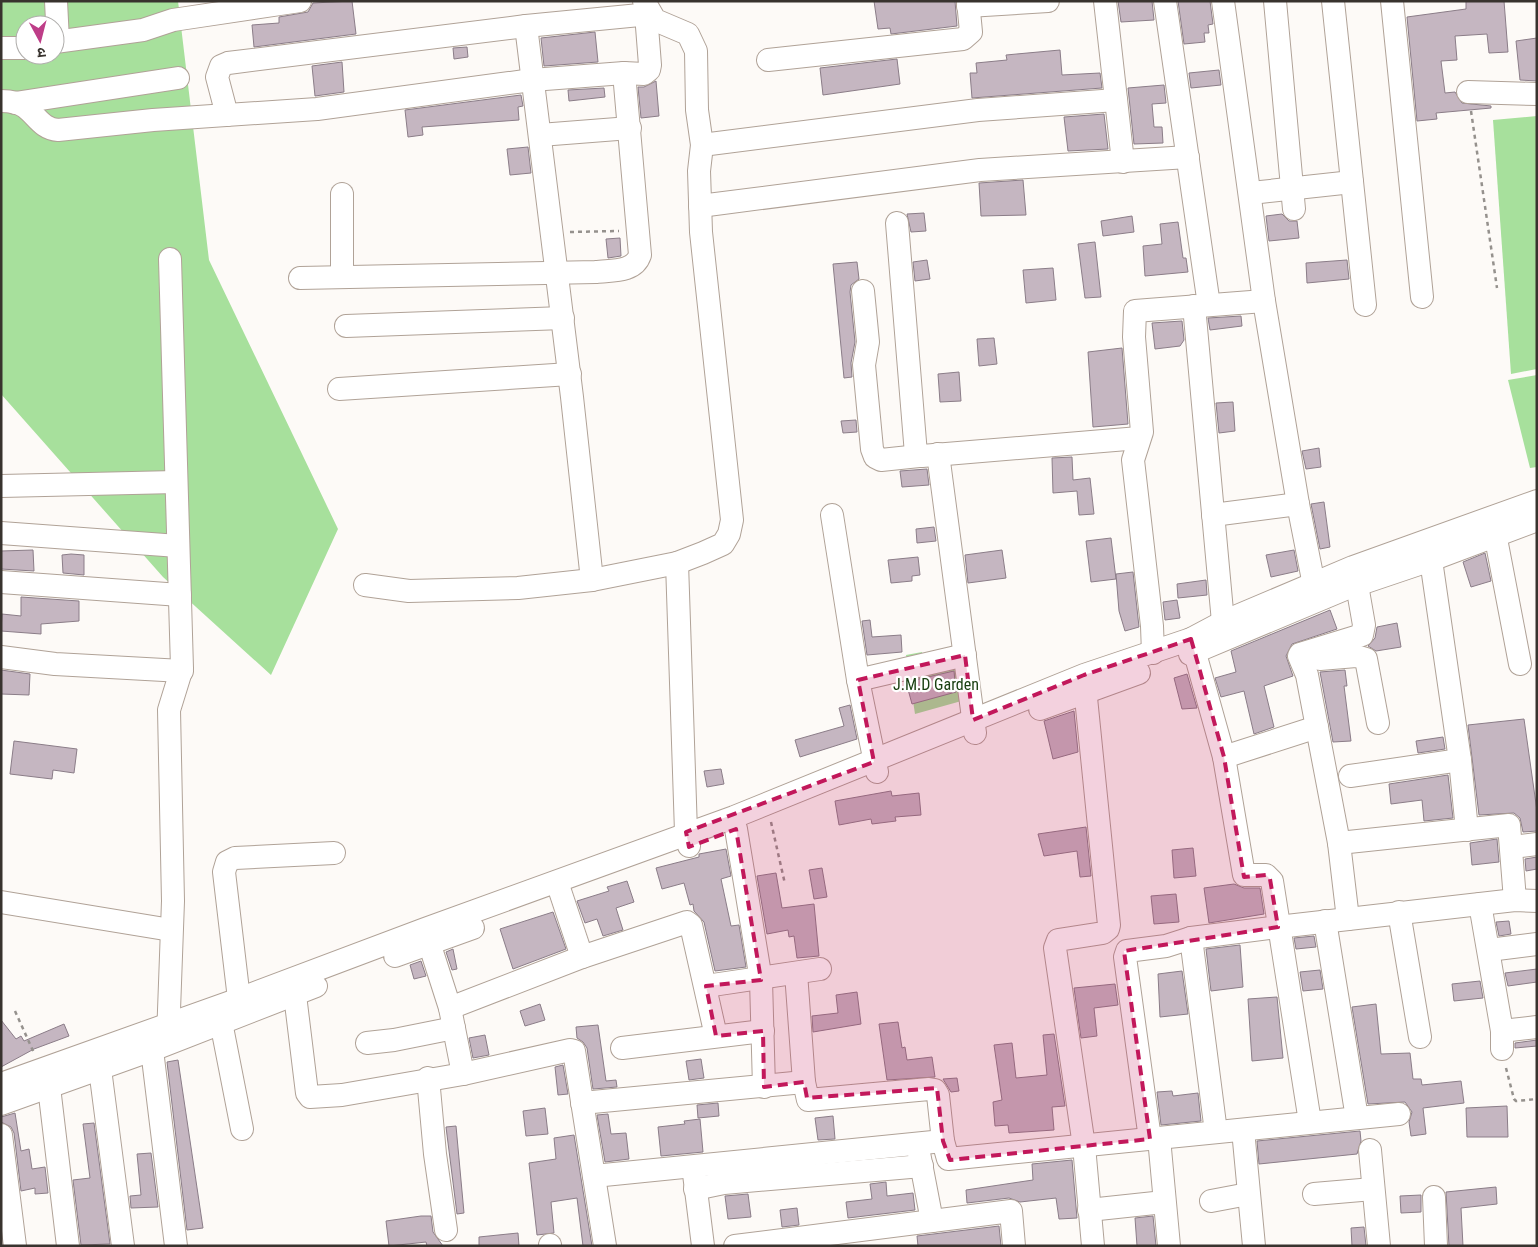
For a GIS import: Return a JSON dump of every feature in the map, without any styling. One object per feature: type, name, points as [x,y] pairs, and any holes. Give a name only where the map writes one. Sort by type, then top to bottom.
[{"type":"street","points":[[56,1],[56,15]]},
{"type":"street","points":[[768,60],[964,39],[970,32],[968,4],[1048,1]]},
{"type":"street","points":[[1105,1],[1123,162]]},
{"type":"street","points":[[1165,1],[1188,157],[1202,305],[1213,515],[1223,622]]},
{"type":"street","points":[[1223,1],[1251,193],[1264,301],[1298,504],[1314,585]]},
{"type":"street","points":[[1275,1],[1293,199]]},
{"type":"street","points":[[1333,1],[1365,305]]},
{"type":"street","points":[[1392,1],[1422,298]]},
{"type":"street","points":[[65,40],[143,30],[173,20],[292,2]]},
{"type":"street","points":[[227,115],[217,77],[221,66],[228,63],[646,10]]},
{"type":"street","points":[[8,102],[25,107],[46,127],[58,130],[317,108],[532,80],[624,73],[644,74],[649,70],[646,10]]},
{"type":"street","points":[[365,585],[409,591],[518,588],[592,580],[677,563],[723,544],[728,534],[732,520],[700,206],[699,171],[702,145],[697,110],[696,51],[693,41],[688,34],[655,20],[646,10]]},
{"type":"street","points":[[526,26],[570,374],[592,580]]},
{"type":"street","points":[[1,48],[15,48]]},
{"type":"street","points":[[300,278],[596,272],[631,268],[636,264],[640,255],[624,73]]},
{"type":"street","points":[[8,102],[178,78]]},
{"type":"street","points":[[1468,92],[1537,94]]},
{"type":"street","points":[[702,145],[978,110],[1116,100]]},
{"type":"street","points":[[540,135],[630,128]]},
{"type":"street","points":[[700,206],[980,170],[1188,157]]},
{"type":"street","points":[[1251,193],[1293,199],[1352,182]]},
{"type":"street","points":[[342,194],[342,277]]},
{"type":"street","points":[[897,223],[914,451],[929,455]]},
{"type":"street","points":[[170,259],[182,671],[169,710],[173,901],[162,1040],[176,1246]]},
{"type":"street","points":[[863,291],[868,342],[864,365],[872,449],[875,457],[881,460],[1139,438]]},
{"type":"street","points":[[1153,653],[1152,626],[1133,460],[1142,432],[1134,337],[1135,311],[1264,301]]},
{"type":"street","points":[[346,326],[563,318]]},
{"type":"street","points":[[339,389],[570,374]]},
{"type":"street","points":[[929,455],[965,655],[974,727]]},
{"type":"street","points":[[1,486],[176,482]]},
{"type":"street","points":[[688,840],[736,829],[770,816],[876,767],[974,727],[1357,584],[1428,551],[1494,526],[1537,501]]},
{"type":"street","points":[[1213,515],[1298,504]]},
{"type":"street","points":[[832,515],[858,680],[876,767]]},
{"type":"street","points":[[1494,526],[1537,520]]},
{"type":"street","points":[[1494,526],[1520,664]]},
{"type":"street","points":[[1,533],[178,546]]},
{"type":"street","points":[[1085,684],[1153,653],[1193,645],[1223,622],[1353,567],[1428,551]]},
{"type":"street","points":[[1428,551],[1460,760],[1467,830]]},
{"type":"street","points":[[677,563],[688,840]]},
{"type":"street","points":[[1,582],[180,595]]},
{"type":"street","points":[[1348,919],[1339,843],[1317,727],[1300,654],[1362,635],[1364,625],[1357,584]]},
{"type":"street","points":[[1193,645],[1224,757],[1244,876],[1266,875],[1270,879],[1310,1122]]},
{"type":"street","points":[[858,680],[965,655]]},
{"type":"street","points":[[1304,667],[1329,657],[1364,658],[1378,722]]},
{"type":"street","points":[[1,658],[55,664],[182,671]]},
{"type":"street","points":[[1085,684],[1108,929],[1102,934],[1058,940],[1055,948],[1084,1146],[1093,1246]]},
{"type":"street","points":[[1224,757],[1317,727]]},
{"type":"street","points":[[1350,776],[1460,760]]},
{"type":"street","points":[[1,1084],[100,1069],[162,1040],[239,999],[428,936],[688,840],[734,817],[876,767]]},
{"type":"street","points":[[1169,1246],[1155,1138],[1125,953],[1130,950],[1166,946],[1191,938],[1399,912],[1526,900],[1512,846],[1509,825],[1339,843]]},
{"type":"street","points":[[736,829],[760,980],[764,1087]]},
{"type":"street","points":[[1512,846],[1537,844]]},
{"type":"street","points":[[239,999],[224,872],[227,862],[235,858],[334,853]]},
{"type":"street","points":[[559,888],[582,957]]},
{"type":"street","points":[[1,902],[171,930]]},
{"type":"street","points":[[1480,904],[1490,950],[1502,1040],[1537,1027]]},
{"type":"street","points":[[1399,912],[1420,1037]]},
{"type":"street","points":[[1325,921],[1358,1118]]},
{"type":"street","points":[[367,1043],[394,1040],[452,1018],[582,957],[687,922],[691,925],[716,1036]]},
{"type":"street","points":[[1,1104],[45,1078],[221,1022],[295,995],[428,936]]},
{"type":"street","points":[[428,936],[452,1018],[463,1074]]},
{"type":"street","points":[[1191,938],[1216,1132]]},
{"type":"street","points":[[1490,950],[1537,944]]},
{"type":"street","points":[[706,986],[760,980],[820,969]]},
{"type":"street","points":[[796,973],[804,1082],[807,1098],[811,1100],[932,1089],[938,1095],[943,1141],[946,1157],[950,1160],[1399,1114]]},
{"type":"street","points":[[295,995],[307,1093],[310,1097],[342,1095],[428,1078],[463,1074],[572,1050],[575,1054],[605,1246]]},
{"type":"street","points":[[221,1022],[242,1129]]},
{"type":"street","points":[[622,1048],[763,1031]]},
{"type":"street","points":[[100,1069],[123,1246]]},
{"type":"street","points":[[45,1078],[68,1246]]},
{"type":"street","points":[[428,1078],[435,1154],[446,1230]]},
{"type":"street","points":[[582,1103],[804,1082]]},
{"type":"street","points":[[1243,1130],[1254,1246]]},
{"type":"street","points":[[1,1135],[4,1178],[14,1246]]},
{"type":"street","points":[[594,1176],[917,1142],[943,1141]]},
{"type":"street","points":[[917,1142],[932,1221]]},
{"type":"street","points":[[1370,1150],[1379,1246]]},
{"type":"street","points":[[693,1166],[703,1246]]},
{"type":"street","points":[[695,1189],[724,1183],[922,1166]]},
{"type":"street","points":[[1314,1194],[1374,1189]]},
{"type":"street","points":[[1211,1201],[1248,1194]]},
{"type":"street","points":[[1434,1197],[1436,1246]]},
{"type":"street","points":[[1090,1210],[1164,1202]]},
{"type":"street","points":[[735,1246],[1012,1211],[1014,1246]]},
{"type":"path","points":[[1468,92],[1497,288]]},
{"type":"path","points":[[564,232],[638,229]]},
{"type":"path","points":[[770,816],[785,884]]},
{"type":"path","points":[[14,1011],[45,1078]]},
{"type":"path","points":[[1502,1040],[1514,1099],[1516,1101],[1537,1099]]},
{"type":"highlighted area","points":[[1191,639],[1224,757],[1244,877],[1266,875],[1270,879],[1278,927],[1124,951],[1150,1139],[950,1160],[943,1141],[937,1088],[807,1098],[804,1082],[764,1087],[763,1031],[716,1036],[706,986],[761,980],[736,829],[689,847],[686,832],[874,762],[858,680],[965,655],[973,720],[1084,675]]},
{"type":"green space","points":[[1,1],[178,1],[209,260],[338,529],[271,675],[163,577],[1,394]]},
{"type":"green space","points":[[1537,116],[1537,369],[1511,374],[1493,120]]},
{"type":"green space","points":[[1537,375],[1537,467],[1530,468],[1508,380]]},
{"type":"green space","name":"J.M.D Garden","points":[[922,652],[924,663],[957,656],[965,700],[915,714],[906,655]]},
{"type":"building","points":[[352,1],[356,34],[254,47],[252,25],[279,23],[279,17],[308,12],[313,3]]},
{"type":"building","points":[[874,1],[955,1],[957,26],[891,34],[890,28],[878,29]]},
{"type":"building","points":[[1118,1],[1152,1],[1154,20],[1121,22]]},
{"type":"building","points":[[1178,1],[1210,1],[1213,24],[1208,25],[1209,33],[1204,33],[1205,42],[1184,44]]},
{"type":"building","points":[[1466,1],[1504,1],[1508,52],[1489,53],[1487,34],[1455,36],[1457,60],[1441,61],[1445,93],[1455,92],[1462,103],[1491,106],[1491,108],[1436,113],[1437,119],[1417,121],[1407,17],[1466,9]]},
{"type":"building","points":[[595,32],[598,62],[544,66],[541,38]]},
{"type":"building","points":[[1537,38],[1537,81],[1520,80],[1516,41]]},
{"type":"building","points":[[467,47],[468,57],[454,59],[453,48]]},
{"type":"building","points":[[1060,50],[1062,75],[1100,73],[1102,88],[972,98],[970,73],[977,73],[976,63],[1007,60],[1006,55]]},
{"type":"building","points":[[897,59],[900,84],[823,95],[820,68]]},
{"type":"building","points":[[342,62],[344,92],[315,96],[312,66]]},
{"type":"building","points":[[1219,70],[1221,85],[1191,88],[1189,73]]},
{"type":"building","points":[[656,81],[659,116],[641,118],[638,87],[644,87]]},
{"type":"building","points":[[1164,85],[1166,103],[1152,104],[1154,127],[1162,127],[1163,143],[1134,144],[1128,88]]},
{"type":"building","points":[[604,88],[605,97],[569,101],[568,90]]},
{"type":"building","points":[[521,95],[523,106],[518,107],[519,120],[422,127],[423,135],[408,137],[405,110]]},
{"type":"building","points":[[1104,114],[1108,149],[1068,151],[1064,117]]},
{"type":"building","points":[[528,147],[531,173],[510,175],[507,149]]},
{"type":"building","points":[[1023,180],[1026,215],[981,216],[979,183]]},
{"type":"building","points":[[924,213],[926,231],[911,232],[907,214]]},
{"type":"building","points":[[1282,214],[1289,221],[1297,221],[1299,238],[1269,241],[1266,216]]},
{"type":"building","points":[[1132,216],[1134,232],[1103,236],[1101,221]]},
{"type":"building","points":[[1178,222],[1183,258],[1186,258],[1188,272],[1145,276],[1143,246],[1162,244],[1160,224]]},
{"type":"building","points":[[620,238],[621,256],[608,258],[606,239]]},
{"type":"building","points":[[1095,242],[1101,297],[1085,298],[1078,244]]},
{"type":"building","points":[[927,260],[930,279],[915,281],[913,262]]},
{"type":"building","points":[[1347,260],[1349,279],[1307,283],[1306,263]]},
{"type":"building","points":[[857,262],[859,279],[851,285],[850,292],[855,342],[851,363],[852,377],[844,378],[833,264]]},
{"type":"building","points":[[1053,268],[1056,300],[1026,303],[1023,270]]},
{"type":"building","points":[[1241,316],[1242,326],[1210,330],[1208,318]]},
{"type":"building","points":[[1182,321],[1184,340],[1180,346],[1155,349],[1152,323]]},
{"type":"building","points":[[994,338],[997,364],[979,366],[977,339]]},
{"type":"building","points":[[1122,348],[1128,424],[1093,427],[1088,352]]},
{"type":"building","points":[[959,372],[961,401],[940,402],[938,374]]},
{"type":"building","points":[[1233,402],[1235,431],[1219,433],[1216,403]]},
{"type":"building","points":[[856,420],[857,432],[843,433],[841,421]]},
{"type":"building","points":[[1319,448],[1321,467],[1306,469],[1302,451]]},
{"type":"building","points":[[1072,457],[1073,480],[1090,478],[1094,514],[1079,515],[1077,491],[1053,493],[1052,458]]},
{"type":"building","points":[[927,469],[929,485],[902,487],[900,471]]},
{"type":"building","points":[[1324,502],[1330,547],[1320,549],[1311,504]]},
{"type":"building","points":[[934,527],[936,541],[917,543],[916,529]]},
{"type":"building","points":[[1111,538],[1116,579],[1091,582],[1086,541]]},
{"type":"building","points":[[33,550],[34,571],[1,569],[1,551]]},
{"type":"building","points":[[1002,550],[1006,578],[968,583],[965,555]]},
{"type":"building","points":[[1294,550],[1298,571],[1271,577],[1266,555]]},
{"type":"building","points":[[1485,553],[1491,581],[1471,587],[1463,562]]},
{"type":"building","points":[[62,555],[84,555],[84,575],[63,573]]},
{"type":"building","points":[[918,557],[920,575],[912,576],[912,581],[891,583],[888,560]]},
{"type":"building","points":[[1133,572],[1139,627],[1125,631],[1119,611],[1116,574]]},
{"type":"building","points":[[1206,580],[1207,595],[1178,598],[1177,584]]},
{"type":"building","points":[[21,597],[79,601],[79,621],[41,624],[41,634],[1,631],[2,614],[21,616]]},
{"type":"building","points":[[1177,600],[1180,618],[1165,620],[1163,602]]},
{"type":"building","points":[[1330,610],[1337,629],[1292,644],[1286,656],[1293,676],[1264,686],[1274,727],[1254,734],[1244,691],[1221,697],[1215,678],[1236,672],[1231,651]]},
{"type":"building","points":[[870,620],[872,637],[901,635],[902,652],[867,655],[862,621]]},
{"type":"building","points":[[1397,623],[1401,647],[1376,651],[1368,646],[1375,638],[1377,627]]},
{"type":"building","points":[[1,670],[30,674],[29,695],[1,694]]},
{"type":"building","points":[[1345,670],[1347,686],[1344,686],[1351,741],[1333,742],[1320,672]]},
{"type":"building","points":[[954,671],[956,692],[912,704],[906,682]]},
{"type":"building","points":[[1187,674],[1197,708],[1182,709],[1174,678]]},
{"type":"building","points":[[850,705],[857,739],[800,757],[795,740],[844,726],[839,708]]},
{"type":"building","points":[[1074,711],[1078,752],[1053,759],[1044,721]]},
{"type":"building","points":[[1524,719],[1537,811],[1537,831],[1523,832],[1520,818],[1514,813],[1479,815],[1468,725]]},
{"type":"building","points":[[1443,737],[1445,749],[1418,753],[1416,741]]},
{"type":"building","points":[[14,741],[77,749],[74,773],[53,770],[52,779],[10,774]]},
{"type":"building","points":[[721,769],[724,784],[707,787],[704,771]]},
{"type":"building","points":[[1448,775],[1453,818],[1424,821],[1422,800],[1391,804],[1389,784]]},
{"type":"building","points":[[891,791],[892,796],[919,793],[921,815],[895,817],[896,821],[872,824],[871,819],[839,825],[835,801]]},
{"type":"building","points":[[1086,827],[1091,876],[1080,877],[1077,851],[1044,856],[1038,834]]},
{"type":"building","points":[[1497,839],[1499,862],[1472,865],[1470,843]]},
{"type":"building","points":[[1193,848],[1196,876],[1174,878],[1172,850]]},
{"type":"building","points":[[726,849],[731,876],[721,879],[731,926],[739,925],[746,967],[715,971],[704,922],[694,911],[693,904],[690,905],[684,883],[662,889],[656,868],[699,857],[699,854]]},
{"type":"building","points":[[1537,857],[1537,869],[1526,871],[1525,859]]},
{"type":"building","points":[[822,868],[827,897],[814,899],[809,870]]},
{"type":"building","points":[[776,873],[782,908],[814,904],[819,956],[797,958],[794,936],[789,937],[788,930],[767,934],[757,876]]},
{"type":"building","points":[[627,881],[634,902],[616,908],[623,930],[603,936],[597,919],[585,923],[577,901],[609,891],[607,887]]},
{"type":"building","points":[[1234,884],[1244,888],[1260,888],[1264,914],[1209,923],[1204,888]]},
{"type":"building","points":[[1176,894],[1179,922],[1154,924],[1151,896]]},
{"type":"building","points":[[553,912],[566,949],[513,969],[500,929]]},
{"type":"building","points":[[1509,921],[1511,934],[1499,936],[1496,922]]},
{"type":"building","points":[[1314,936],[1316,947],[1296,949],[1294,938]]},
{"type":"building","points":[[1240,945],[1243,987],[1211,991],[1206,949]]},
{"type":"building","points":[[453,949],[457,969],[452,970],[446,952]]},
{"type":"building","points":[[421,961],[426,976],[414,979],[410,965]]},
{"type":"building","points":[[1537,969],[1537,982],[1508,986],[1505,973]]},
{"type":"building","points":[[1320,970],[1323,989],[1303,991],[1300,972]]},
{"type":"building","points":[[1182,971],[1188,1014],[1160,1017],[1158,974]]},
{"type":"building","points":[[1480,981],[1483,998],[1454,1001],[1452,984]]},
{"type":"building","points":[[1115,984],[1118,1005],[1094,1008],[1097,1036],[1081,1038],[1074,988]]},
{"type":"building","points":[[857,992],[861,1024],[813,1032],[812,1016],[838,1013],[836,995]]},
{"type":"building","points":[[1277,997],[1283,1058],[1252,1061],[1248,999]]},
{"type":"building","points":[[540,1004],[545,1020],[525,1026],[520,1011]]},
{"type":"building","points":[[1376,1004],[1381,1054],[1410,1053],[1413,1079],[1421,1079],[1422,1085],[1461,1081],[1464,1103],[1423,1108],[1426,1134],[1411,1136],[1409,1122],[1412,1112],[1405,1102],[1368,1104],[1352,1007]]},
{"type":"building","points":[[1,1020],[16,1039],[21,1036],[24,1041],[64,1024],[69,1036],[34,1049],[1,1067]]},
{"type":"building","points":[[898,1022],[902,1048],[905,1047],[907,1060],[932,1057],[935,1077],[887,1080],[879,1024]]},
{"type":"building","points":[[598,1025],[606,1081],[616,1080],[617,1087],[593,1089],[587,1048],[577,1038],[576,1027]]},
{"type":"building","points":[[1054,1034],[1065,1106],[1052,1107],[1054,1130],[1009,1133],[1008,1125],[995,1126],[993,1102],[1002,1100],[994,1045],[1012,1043],[1016,1078],[1047,1075],[1043,1035]]},
{"type":"building","points":[[485,1035],[489,1055],[473,1058],[469,1038]]},
{"type":"building","points":[[1537,1040],[1537,1046],[1515,1048],[1515,1043]]},
{"type":"building","points":[[701,1059],[704,1078],[689,1080],[686,1061]]},
{"type":"building","points":[[178,1060],[203,1228],[187,1230],[167,1062]]},
{"type":"building","points":[[563,1065],[568,1094],[558,1095],[555,1067]]},
{"type":"building","points":[[957,1078],[959,1091],[951,1092],[943,1079]]},
{"type":"building","points":[[1172,1091],[1173,1096],[1198,1093],[1201,1121],[1161,1125],[1157,1092]]},
{"type":"building","points":[[718,1103],[719,1116],[698,1118],[697,1105]]},
{"type":"building","points":[[1507,1106],[1508,1137],[1467,1137],[1466,1108]]},
{"type":"building","points":[[545,1108],[548,1134],[526,1136],[523,1111]]},
{"type":"building","points":[[15,1113],[21,1151],[29,1149],[32,1169],[45,1167],[48,1193],[35,1194],[35,1188],[21,1191],[14,1133],[11,1127],[1,1122],[1,1117]]},
{"type":"building","points":[[608,1114],[611,1134],[626,1133],[629,1159],[605,1162],[597,1115]]},
{"type":"building","points":[[833,1116],[835,1139],[818,1140],[815,1118]]},
{"type":"building","points":[[700,1119],[703,1152],[661,1156],[658,1127],[685,1124],[684,1121]]},
{"type":"building","points":[[94,1123],[110,1244],[81,1245],[73,1180],[90,1178],[83,1124]]},
{"type":"building","points":[[456,1126],[464,1213],[457,1214],[446,1127]]},
{"type":"building","points":[[1360,1131],[1361,1141],[1357,1154],[1259,1164],[1257,1141]]},
{"type":"building","points":[[574,1135],[592,1246],[583,1246],[577,1198],[551,1202],[554,1233],[537,1235],[529,1163],[556,1159],[554,1138]]},
{"type":"building","points":[[151,1153],[158,1207],[131,1208],[130,1196],[141,1195],[137,1154]]},
{"type":"building","points":[[1072,1160],[1077,1218],[1059,1219],[1056,1198],[1020,1202],[1009,1198],[967,1203],[966,1190],[1033,1180],[1032,1164]]},
{"type":"building","points":[[886,1182],[887,1196],[913,1193],[915,1210],[848,1218],[846,1202],[872,1199],[870,1184]]},
{"type":"building","points":[[1496,1187],[1497,1204],[1461,1208],[1463,1246],[1449,1246],[1446,1192]]},
{"type":"building","points":[[748,1194],[751,1217],[728,1219],[725,1196]]},
{"type":"building","points":[[1421,1195],[1421,1212],[1401,1213],[1400,1196]]},
{"type":"building","points":[[797,1208],[799,1225],[782,1227],[780,1210]]},
{"type":"building","points":[[431,1216],[433,1232],[443,1246],[427,1246],[426,1242],[389,1246],[386,1221]]},
{"type":"building","points":[[1153,1216],[1156,1246],[1137,1246],[1135,1218]]},
{"type":"building","points":[[999,1226],[1001,1246],[918,1246],[917,1236]]},
{"type":"building","points":[[1364,1227],[1366,1246],[1352,1246],[1351,1228]]},
{"type":"building","points":[[518,1233],[519,1246],[479,1246],[479,1237]]}]
